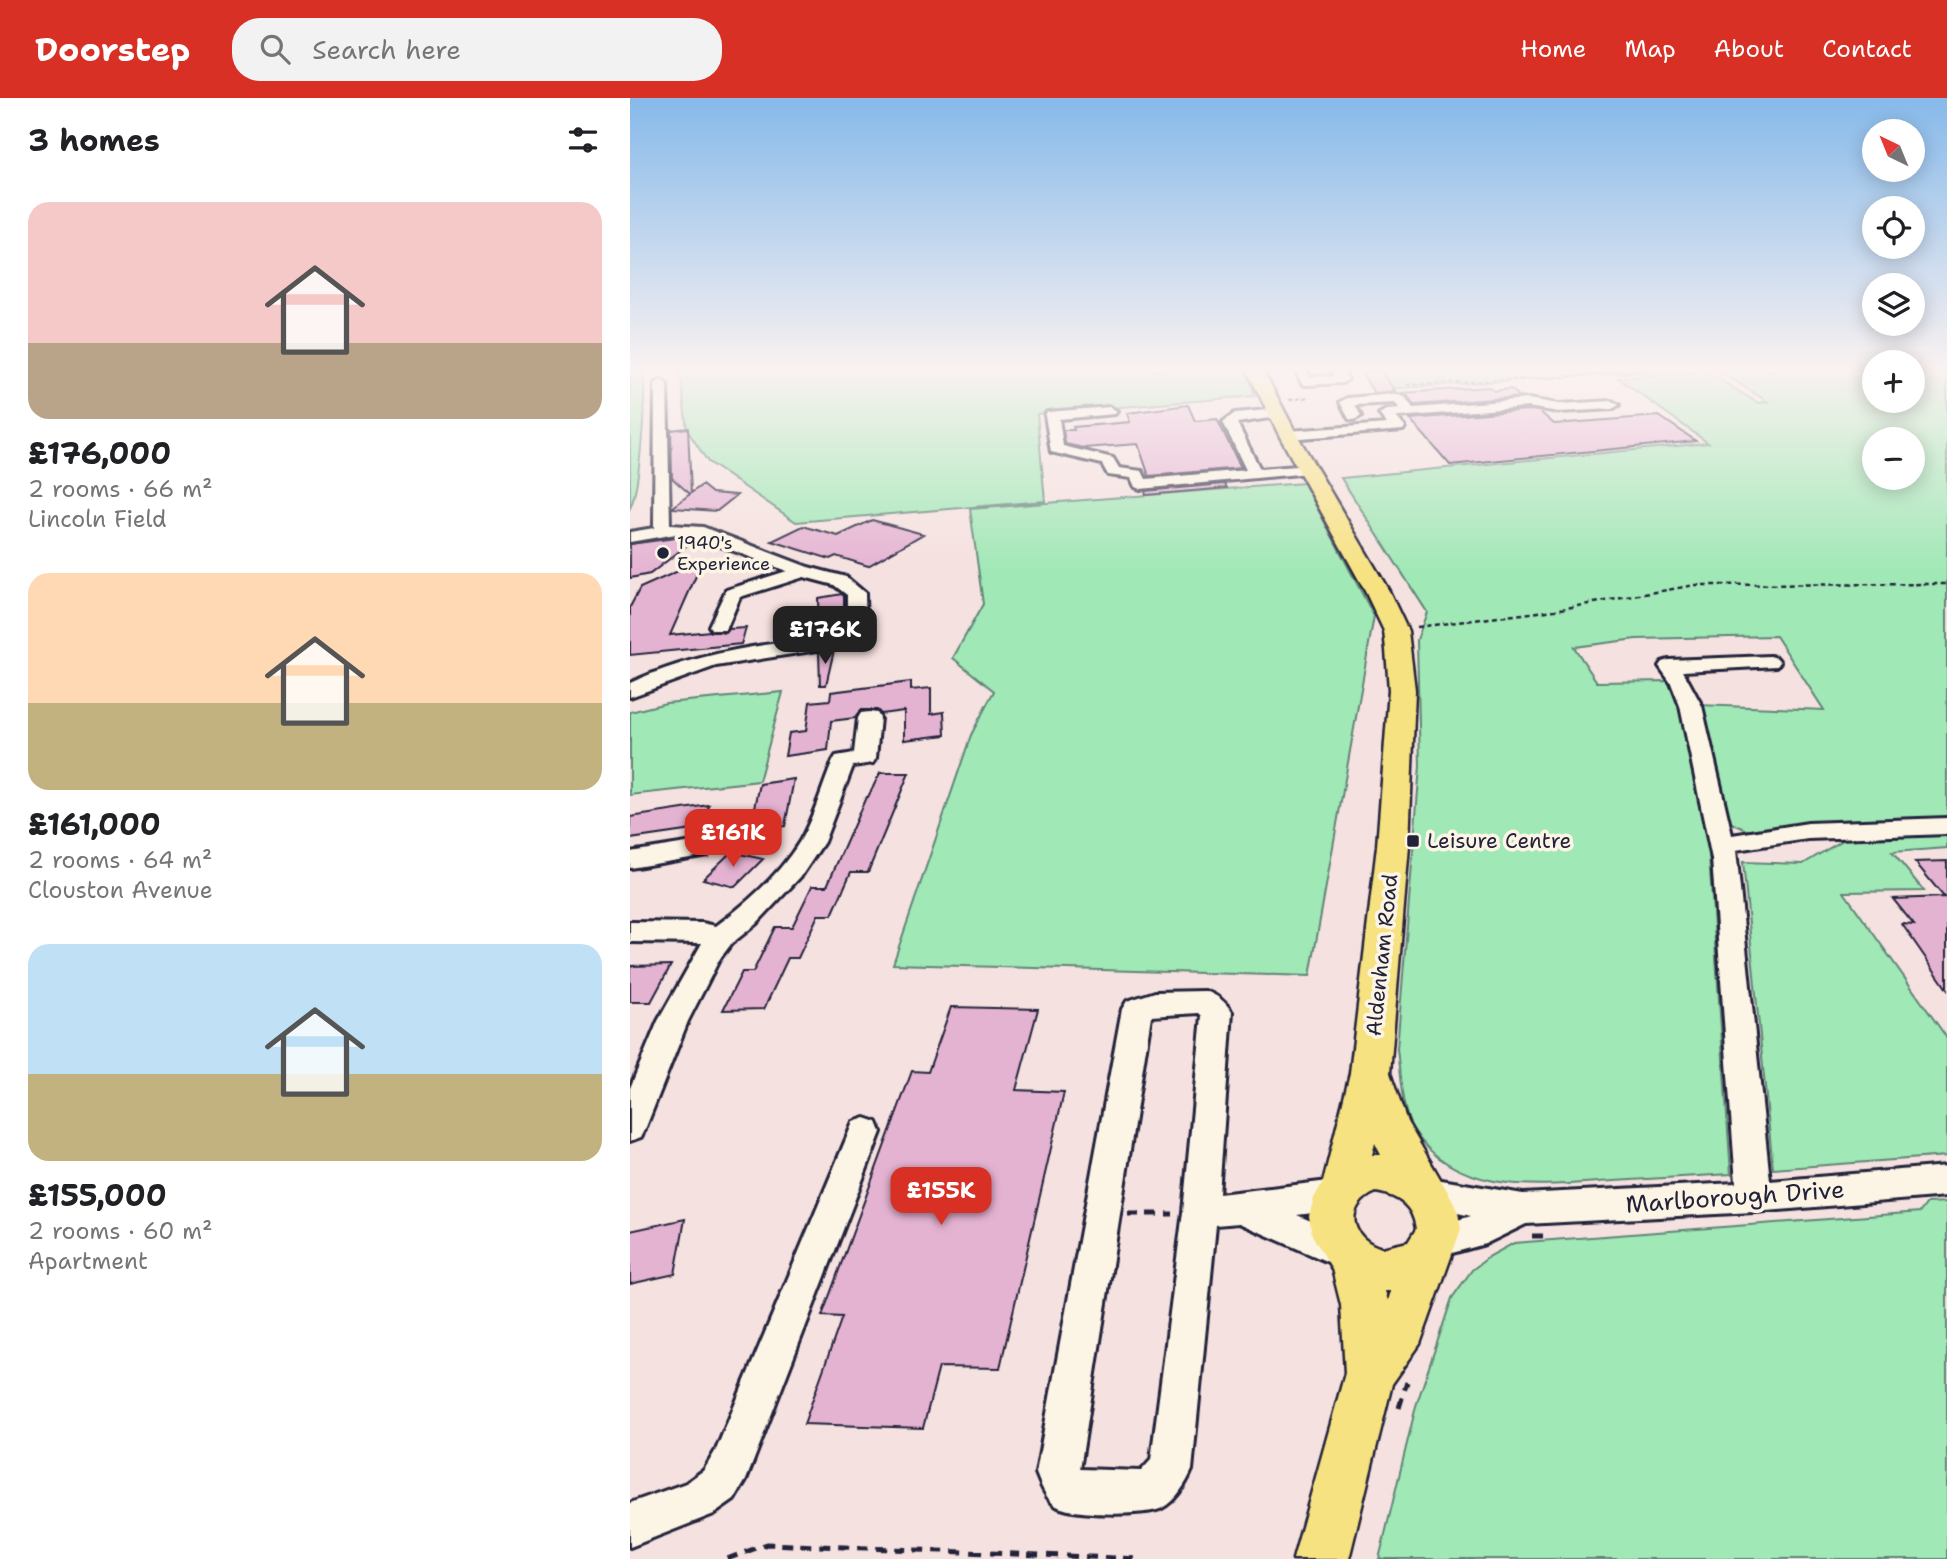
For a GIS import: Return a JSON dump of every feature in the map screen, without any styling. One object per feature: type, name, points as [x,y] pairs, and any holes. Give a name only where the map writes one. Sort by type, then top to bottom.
[{"type":"main road","name":"Aldenham Road","points":[[1295,438],[1309,469],[1377,591],[1396,631],[1402,690],[1394,846],[1370,1073],[1340,1191]]},
{"type":"main road","name":"Aldenham Road","points":[[1370,1073],[1387,1126],[1422,1190]]},
{"type":"main road","points":[[1321,1559],[1370,1373],[1365,1305],[1349,1256],[1334,1237],[1330,1222],[1331,1208],[1340,1191],[1357,1178],[1375,1173],[1396,1175],[1422,1190],[1437,1216],[1431,1246],[1403,1327],[1370,1373]]},
{"type":"main road","points":[[1349,1256],[1370,1267],[1387,1270],[1406,1267],[1431,1246]]},
{"type":"street","points":[[661,438],[662,531]]},
{"type":"street","points":[[1055,438],[1056,449],[1108,461],[1113,471],[1137,474],[1140,484],[1309,469]]},
{"type":"street","points":[[1238,438],[1255,474]]},
{"type":"street","points":[[630,537],[662,531],[697,531],[802,571],[840,581],[856,593],[859,605],[856,639],[752,651],[667,673],[630,691]]},
{"type":"street","points":[[719,626],[732,594],[745,588],[789,578],[802,571]]},
{"type":"street","points":[[1754,1197],[1722,844],[1691,706],[1681,683],[1669,666],[1770,662]]},
{"type":"street","points":[[630,1127],[673,1021],[708,955],[722,937],[747,917],[793,869],[812,842],[844,761],[865,758],[869,718]]},
{"type":"street","points":[[1722,844],[1808,831],[1947,826]]},
{"type":"street","points":[[631,864],[699,849]]},
{"type":"street","points":[[630,932],[692,932],[722,937]]},
{"type":"street","points":[[1205,1002],[1217,1012],[1200,1212],[1171,1470],[1149,1492],[1069,1490],[1057,1473],[1103,1194],[1136,1009],[1155,1003],[1205,1002]]},
{"type":"street","points":[[630,1525],[699,1499],[719,1485],[731,1465],[865,1132]]},
{"type":"street","name":"Marlborough Drive","points":[[1422,1190],[1479,1203],[1522,1209],[1754,1197],[1947,1181]]},
{"type":"street","points":[[1200,1212],[1340,1191]]},
{"type":"street","points":[[1239,1207],[1349,1256]]},
{"type":"street","name":"Marlborough Drive","points":[[1431,1246],[1485,1227],[1522,1209]]},
{"type":"path","points":[[1396,631],[1555,610],[1695,585],[1947,584]]},
{"type":"path","points":[[1116,1213],[1161,1215],[1200,1212]]},
{"type":"path","points":[[727,1559],[767,1544],[1140,1559]]},
{"type":"green space","points":[[630,438],[641,438],[639,463],[630,508]]},
{"type":"green space","points":[[692,438],[1039,438],[1045,501],[796,522],[708,462]]},
{"type":"green space","points":[[1701,438],[1862,438],[1862,490],[1925,490],[1925,438],[1947,438],[1947,819],[1773,832],[1747,830],[1727,821],[1699,705],[1824,710],[1776,636],[1636,639],[1574,647],[1597,682],[1671,681],[1684,704],[1707,826],[1731,1174],[1560,1184],[1505,1183],[1454,1168],[1432,1153],[1414,1131],[1406,1113],[1397,1049],[1420,766],[1417,640],[1427,612],[1341,478],[1708,443]]},
{"type":"green space","points":[[1304,483],[1374,616],[1310,976],[893,964],[971,735],[994,691],[953,658],[983,604],[970,509]]},
{"type":"green space","points":[[783,692],[759,781],[630,795],[630,712],[666,703]]},
{"type":"green space","points":[[1947,834],[1947,848],[1892,852],[1924,891],[1844,892],[1947,1038],[1947,1156],[1773,1169],[1743,862],[1803,864],[1848,837]]},
{"type":"green space","points":[[1947,1202],[1947,1559],[1379,1559],[1416,1406],[1452,1298],[1472,1270],[1490,1256],[1514,1243],[1920,1212],[1927,1203]]},
{"type":"building","points":[[671,438],[688,438],[691,493],[702,485],[712,493],[737,495],[717,511],[672,508],[690,494],[672,478]]},
{"type":"building","points":[[1064,438],[1226,438],[1241,468],[1149,476],[1138,444],[1084,448],[1065,444]]},
{"type":"building","points":[[1427,438],[1692,438],[1696,441],[1450,465]]},
{"type":"building","points":[[1225,484],[1227,488],[1146,495],[1145,491]]},
{"type":"building","points":[[872,520],[923,534],[868,566],[836,556],[830,559],[772,541],[803,526],[838,536]]},
{"type":"building","points":[[683,537],[695,539],[650,574],[630,578],[630,544]]},
{"type":"building","points":[[703,560],[670,635],[710,631],[726,633],[729,629],[746,628],[741,644],[630,655],[630,607],[640,588]]},
{"type":"building","points":[[842,594],[844,623],[841,623],[838,632],[819,635],[818,598]]},
{"type":"building","points":[[834,650],[826,685],[820,685],[819,652]]},
{"type":"building","points":[[911,682],[911,690],[931,688],[931,714],[944,712],[945,735],[904,740],[904,711],[881,714],[877,710],[861,710],[855,718],[831,721],[828,750],[785,756],[789,733],[806,731],[810,702],[830,700],[831,692]]},
{"type":"building","points":[[880,773],[909,773],[868,872],[851,872],[832,915],[818,915],[798,958],[788,958],[764,1009],[723,1010],[742,972],[753,972],[775,927],[792,927],[812,886],[827,886],[866,797]]},
{"type":"building","points":[[794,779],[785,826],[750,831],[760,784]]},
{"type":"building","points":[[709,805],[704,825],[693,826],[692,830],[630,839],[630,817]]},
{"type":"building","points":[[731,852],[763,859],[735,887],[703,879]]},
{"type":"building","points":[[1947,861],[1947,989],[1902,924],[1914,925],[1893,899],[1944,897],[1915,862]]},
{"type":"building","points":[[671,965],[651,1002],[630,1002],[630,966]]},
{"type":"building","points":[[951,1007],[1038,1009],[1016,1090],[1064,1092],[1000,1368],[939,1367],[923,1428],[804,1424],[842,1317],[822,1316],[912,1071],[928,1072]]},
{"type":"building","points":[[685,1219],[675,1274],[630,1284],[630,1231]]},
{"type":"place","name":"1940's Experience","points":[[663,553]]},
{"type":"place","name":"Leisure Centre","points":[[1413,841]]}]
